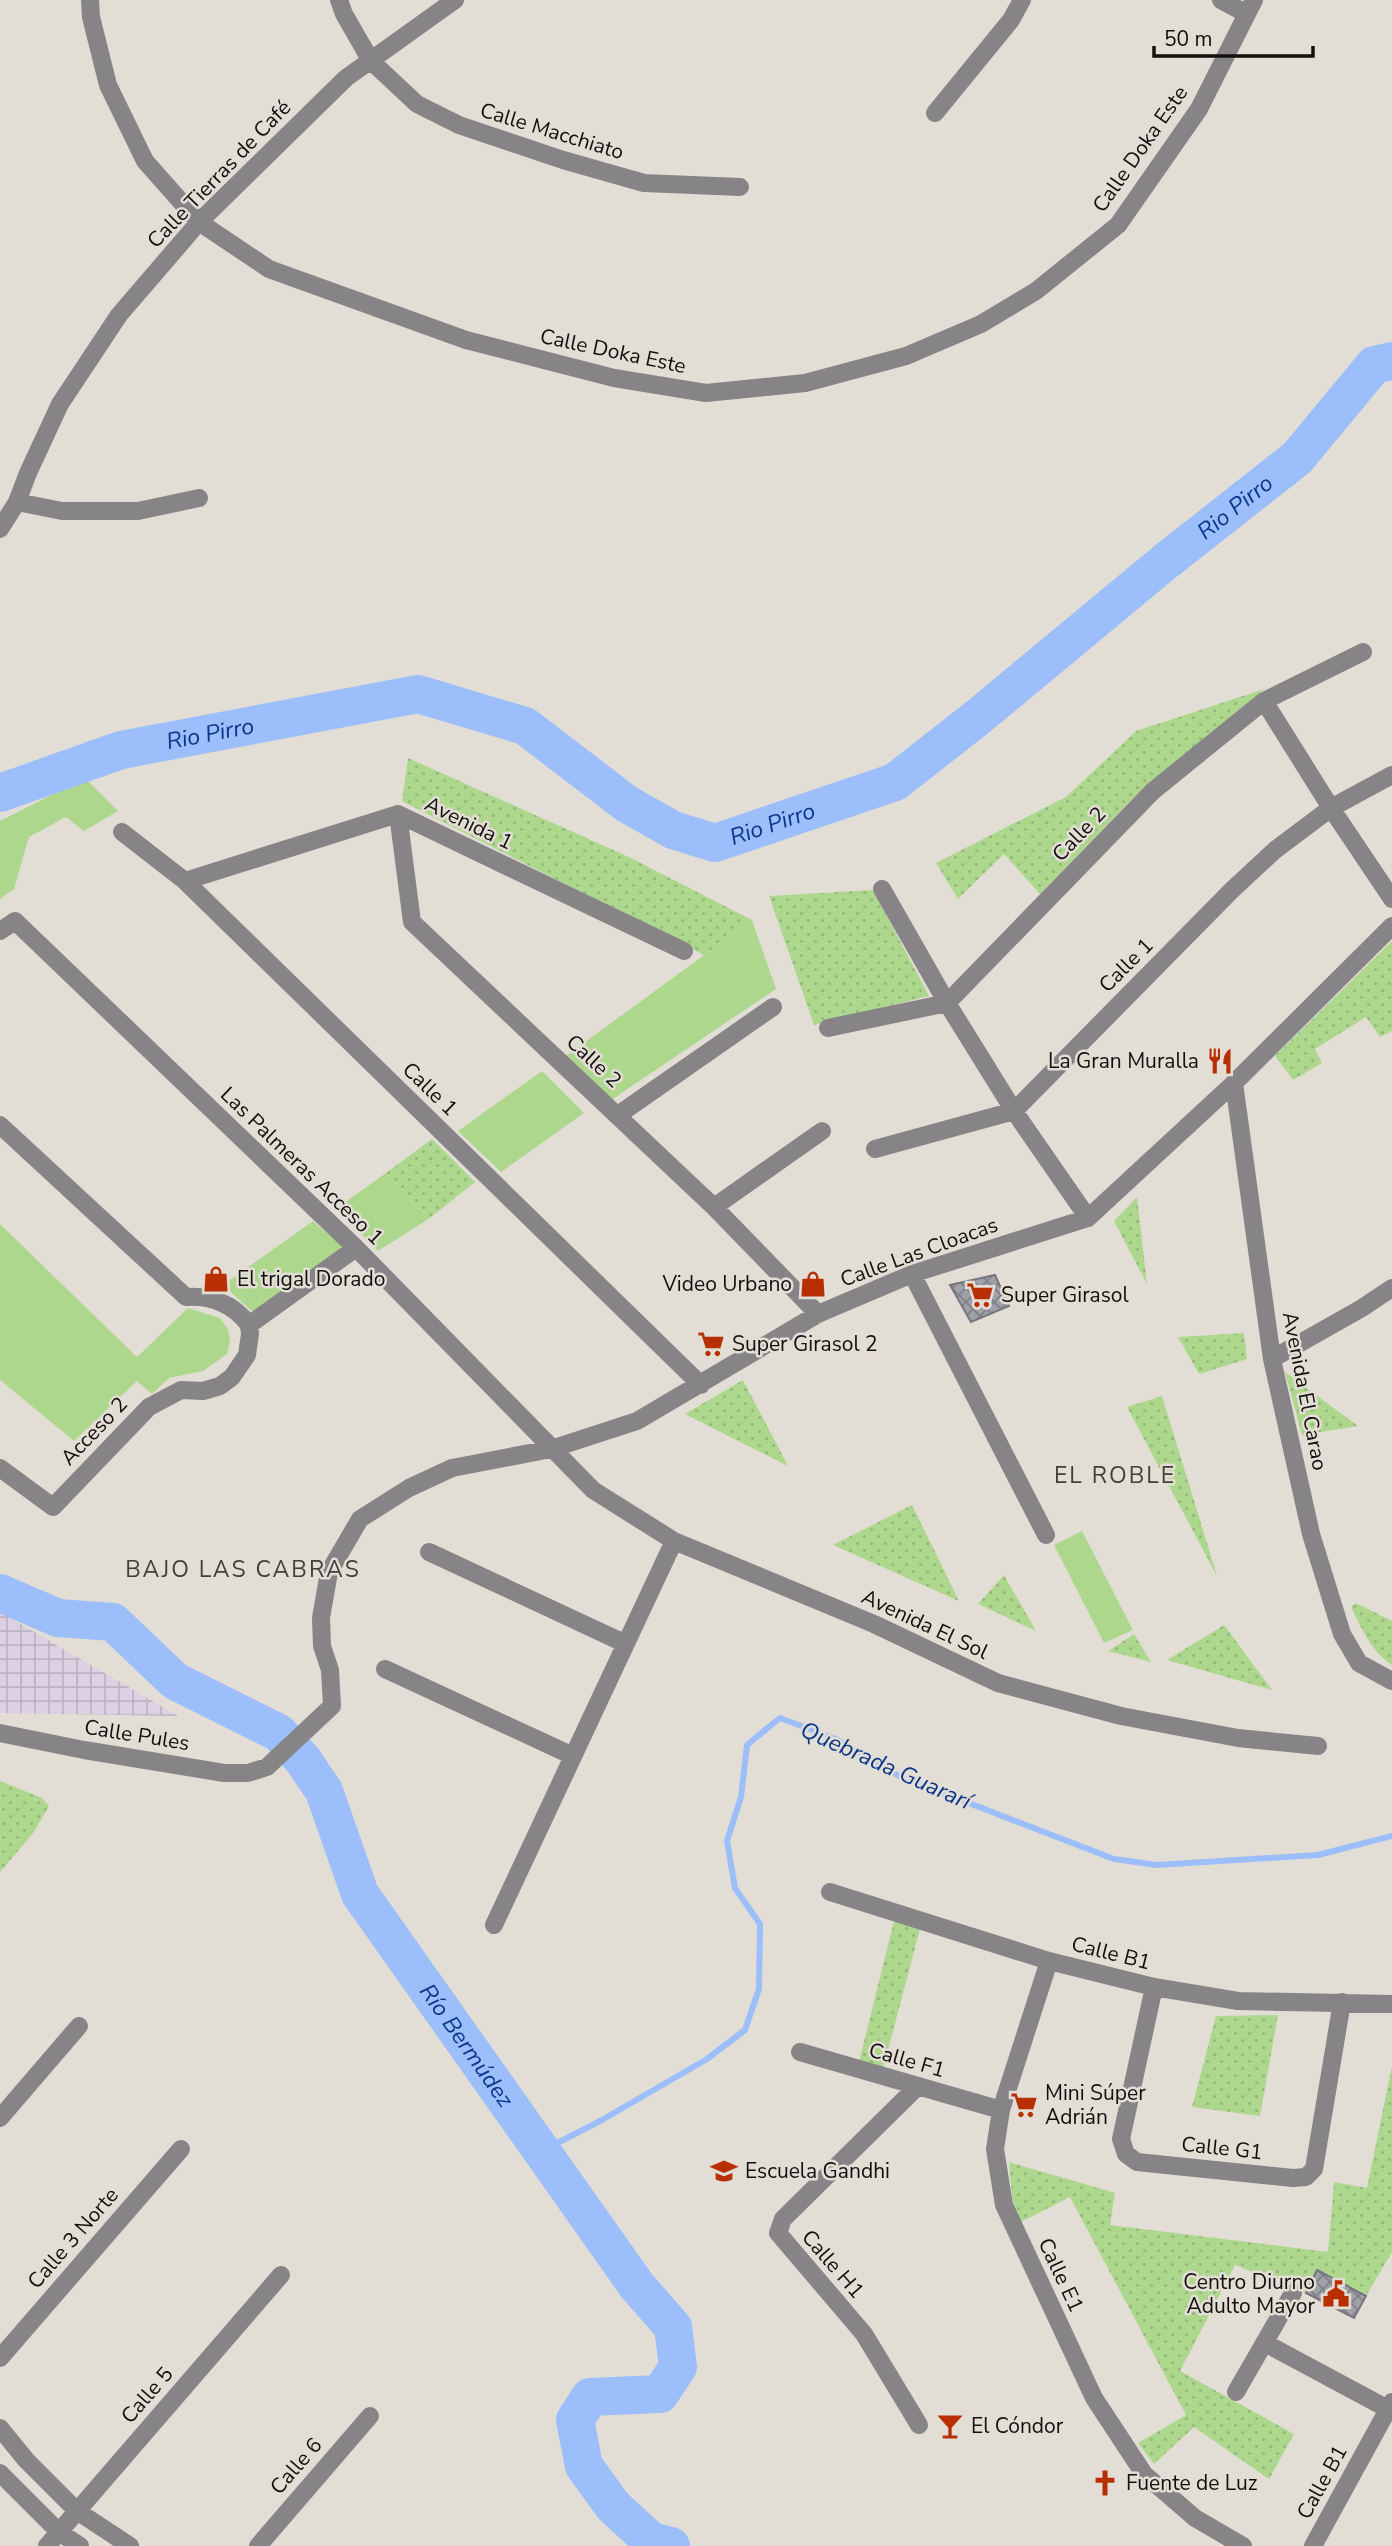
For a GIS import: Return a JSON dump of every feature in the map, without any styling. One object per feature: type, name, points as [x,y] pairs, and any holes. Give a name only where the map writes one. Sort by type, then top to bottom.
[{"type":"street","name":"Calle Doka Este","points":[[90,0],[91,17],[108,85],[145,161],[199,222],[269,269],[492,347],[614,378],[706,393],[805,383],[906,356],[981,324],[1036,290],[1118,225],[1199,109],[1250,7]]},
{"type":"street","name":"Calle Macchiato","points":[[339,0],[371,61],[417,104],[459,125],[563,160],[643,183],[740,187]]},
{"type":"street","name":"Calle Tierras de Café","points":[[0,529],[17,502],[60,404],[119,316],[199,222],[346,78],[455,0]]},
{"type":"street","points":[[935,113],[1011,20],[1022,0]]},
{"type":"street","points":[[1221,0],[1250,7]]},
{"type":"street","points":[[17,502],[62,511],[138,511],[199,498]]},
{"type":"street","name":"Calle 2","points":[[947,1003],[1153,791],[1264,701],[1363,652]]},
{"type":"street","points":[[1264,701],[1392,899]]},
{"type":"street","name":"Calle 1","points":[[1014,1111],[1232,890],[1275,850],[1331,808],[1392,775]]},
{"type":"street","name":"Calle 2","points":[[398,814],[412,922],[714,1207],[818,1314]]},
{"type":"street","name":"Avenida 1","points":[[186,881],[398,814],[684,951]]},
{"type":"street","name":"Calle 1","points":[[121,831],[186,881],[701,1385]]},
{"type":"street","points":[[882,889],[947,1003],[1014,1111],[1088,1218]]},
{"type":"street","name":"Las Palmeras Acceso 1","points":[[8,926],[356,1248],[551,1449]]},
{"type":"street","name":"Calle Las Cloacas","points":[[267,1767],[332,1706],[330,1670],[322,1646],[321,1618],[329,1572],[360,1519],[409,1488],[452,1468],[551,1449],[636,1421],[818,1314],[912,1274],[1088,1218],[1234,1083],[1392,926]]},
{"type":"street","points":[[828,1028],[947,1003]]},
{"type":"street","points":[[618,1115],[773,1007]]},
{"type":"street","name":"Avenida El Carao","points":[[1234,1083],[1272,1359],[1311,1534],[1342,1634],[1359,1663],[1392,1681]]},
{"type":"street","points":[[875,1149],[1014,1111]]},
{"type":"street","points":[[0,1125],[186,1297],[198,1296],[221,1302],[248,1325],[356,1248]]},
{"type":"street","points":[[714,1207],[822,1131]]},
{"type":"street","points":[[912,1274],[1046,1535]]},
{"type":"street","points":[[1272,1359],[1392,1288]]},
{"type":"street","name":"Acceso 2","points":[[0,1468],[53,1507],[149,1406],[181,1390],[203,1391],[220,1386],[232,1377],[247,1355],[250,1334],[248,1325]]},
{"type":"street","name":"Avenida El Sol","points":[[551,1449],[593,1490],[674,1541],[874,1624],[998,1683],[1121,1716],[1238,1738],[1318,1746]]},
{"type":"street","points":[[494,1925],[674,1541]]},
{"type":"street","points":[[429,1552],[624,1643]]},
{"type":"street","points":[[385,1669],[573,1756]]},
{"type":"street","name":"Calle Pules","points":[[0,1733],[224,1773],[248,1773],[267,1767]]},
{"type":"street","name":"Calle B1","points":[[830,1892],[1049,1961],[1154,1987],[1238,2001],[1392,2004]]},
{"type":"street","name":"Calle E1","points":[[1049,1961],[1002,2110],[995,2149],[1003,2205],[1094,2398],[1144,2474],[1195,2518],[1243,2546]]},
{"type":"street","name":"Calle G1","points":[[1154,1987],[1121,2139],[1126,2154],[1137,2162],[1293,2178],[1306,2177],[1314,2169],[1342,2002]]},
{"type":"street","points":[[0,2118],[79,2026]]},
{"type":"street","name":"Calle F1","points":[[800,2052],[1002,2110]]},
{"type":"street","name":"Calle H1","points":[[918,2087],[783,2219],[778,2233],[864,2334],[919,2425]]},
{"type":"street","name":"Calle 3 Norte","points":[[0,2358],[181,2149]]},
{"type":"street","name":"Calle 5","points":[[53,2539],[281,2275]]},
{"type":"street","points":[[1237,2392],[1293,2293]]},
{"type":"street","points":[[1265,2343],[1390,2406]]},
{"type":"street","name":"Calle B1","points":[[1313,2546],[1390,2406]]},
{"type":"street","name":"Calle 6","points":[[258,2546],[369,2416]]},
{"type":"street","points":[[0,2428],[26,2460],[76,2511],[130,2546]]},
{"type":"street","points":[[0,2473],[53,2539],[80,2546]]},
{"type":"shaded area","points":[[0,1612],[178,1716],[0,1713]]},
{"type":"green space","points":[[1264,689],[1132,799],[1040,894],[1004,854],[958,899],[936,863],[1066,797],[1136,731]]},
{"type":"green space","points":[[408,758],[631,858],[752,920],[704,955],[402,801]]},
{"type":"green space","points":[[85,778],[118,811],[84,831],[66,817],[29,837],[14,889],[0,899],[0,821]]},
{"type":"green space","points":[[873,890],[929,996],[814,1025],[769,896]]},
{"type":"green space","points":[[752,920],[776,989],[611,1100],[566,1056]]},
{"type":"green space","points":[[1392,941],[1392,1031],[1380,1037],[1366,1017],[1315,1049],[1322,1063],[1293,1080],[1275,1056]]},
{"type":"green space","points":[[542,1071],[584,1113],[501,1172],[458,1131]]},
{"type":"green space","points":[[432,1139],[475,1182],[430,1218],[386,1173]]},
{"type":"green space","points":[[386,1173],[430,1218],[378,1251],[337,1208]]},
{"type":"green space","points":[[1137,1197],[1147,1284],[1114,1221]]},
{"type":"green space","points":[[313,1221],[344,1248],[254,1313],[223,1285]]},
{"type":"green space","points":[[0,1224],[137,1357],[188,1308],[220,1318],[228,1329],[230,1341],[227,1354],[203,1371],[169,1378],[152,1394],[137,1381],[74,1441],[0,1380]]},
{"type":"green space","points":[[1244,1333],[1247,1359],[1199,1374],[1178,1337]]},
{"type":"green space","points":[[1285,1372],[1358,1426],[1302,1435]]},
{"type":"green space","points":[[743,1380],[788,1466],[685,1414]]},
{"type":"green space","points":[[1162,1396],[1217,1576],[1127,1407]]},
{"type":"green space","points":[[912,1505],[959,1601],[833,1545]]},
{"type":"green space","points":[[1082,1531],[1133,1630],[1104,1643],[1054,1545]]},
{"type":"green space","points":[[1004,1575],[1036,1631],[978,1604]]},
{"type":"green space","points":[[1356,1603],[1392,1621],[1392,1665],[1378,1653],[1363,1631],[1351,1607]]},
{"type":"green space","points":[[1224,1625],[1272,1690],[1167,1660]]},
{"type":"green space","points":[[1134,1634],[1151,1662],[1108,1651]]},
{"type":"green space","points":[[0,1781],[42,1798],[49,1806],[34,1832],[0,1872]]},
{"type":"green space","points":[[894,1921],[920,1929],[883,2069],[859,2062]]},
{"type":"green space","points":[[1278,2015],[1260,2116],[1192,2107],[1216,2016]]},
{"type":"green space","points":[[1392,2066],[1392,2252],[1366,2296],[1318,2270],[1306,2293],[1235,2265],[1180,2371],[1294,2434],[1269,2479],[1194,2427],[1154,2464],[1138,2443],[1186,2415],[1070,2197],[1019,2223],[1012,2197],[1009,2162],[1115,2193],[1110,2225],[1328,2252],[1334,2182],[1367,2188]]},
{"type":"building","name":"Super Girasol","points":[[995,1275],[1009,1306],[971,1322],[950,1285]]},
{"type":"building","name":"Centro Diurno Adulto Mayor","points":[[1317,2270],[1366,2296],[1354,2318],[1306,2293]]},
{"type":"waterway","name":"Rio Pirro","points":[[0,793],[121,750],[418,694],[525,726],[627,804],[673,830],[715,843],[895,782],[1297,458],[1374,365],[1392,361]]},
{"type":"waterway","name":"Río Bermúdez","points":[[0,1593],[58,1618],[113,1622],[175,1681],[279,1733],[303,1760],[324,1791],[360,1894],[637,2286],[673,2327],[678,2367],[660,2394],[590,2397],[575,2420],[584,2466],[613,2506],[651,2541],[671,2546]]},
{"type":"waterway","name":"Quebrada Guararí","points":[[540,2152],[602,2120],[707,2059],[745,2030],[759,1989],[760,1924],[735,1888],[727,1841],[741,1797],[747,1745],[780,1718],[836,1739],[899,1776],[1114,1859],[1157,1865],[1318,1855],[1392,1836]]},
{"type":"place","name":"La Gran Muralla","points":[[1220,1061]]},
{"type":"place","name":"El trigal Dorado","points":[[216,1279]]},
{"type":"place","name":"Video Urbano","points":[[813,1284]]},
{"type":"place","name":"Super Girasol","points":[[980,1295]]},
{"type":"place","name":"Super Girasol 2","points":[[711,1344]]},
{"type":"place","name":"Mini Súper Adrián","points":[[1024,2105]]},
{"type":"place","name":"Escuela Gandhi","points":[[724,2171]]},
{"type":"place","name":"Centro Diurno Adulto Mayor","points":[[1336,2294]]},
{"type":"place","name":"El Cóndor","points":[[950,2426]]},
{"type":"place","name":"Fuente de Luz","points":[[1105,2483]]},
{"type":"district","name":"EL ROBLE","points":[[1115,1475]]},
{"type":"district","name":"BAJO LAS CABRAS","points":[[243,1569]]}]
